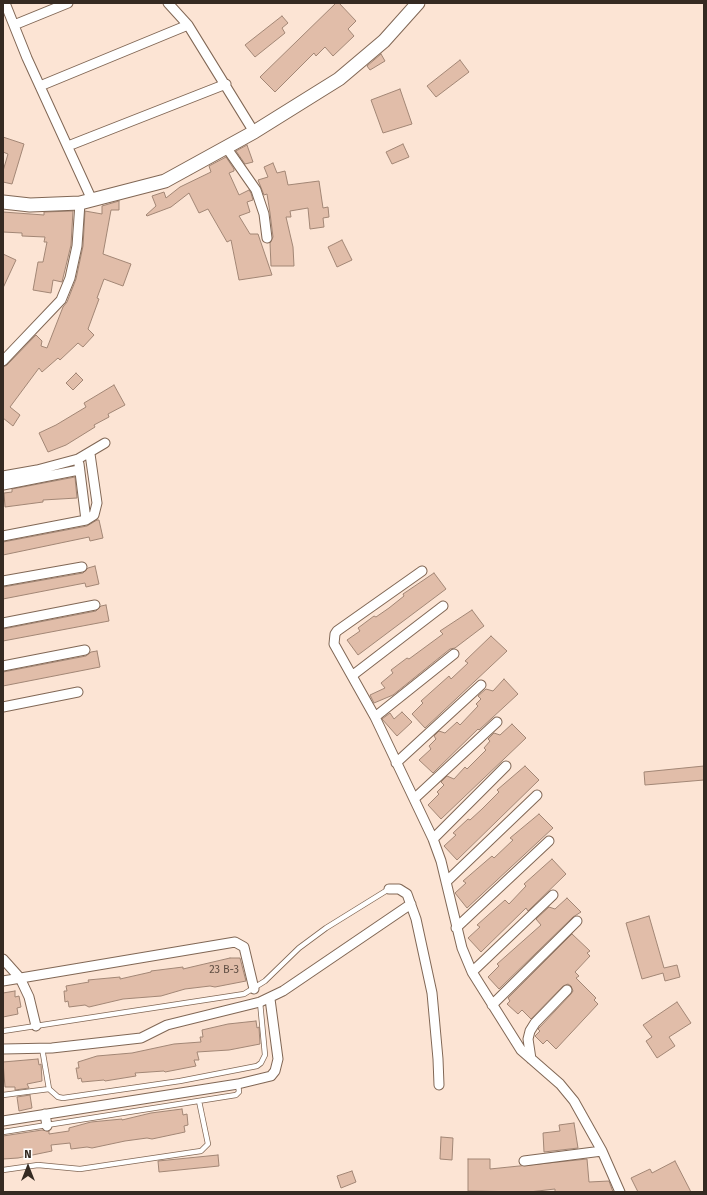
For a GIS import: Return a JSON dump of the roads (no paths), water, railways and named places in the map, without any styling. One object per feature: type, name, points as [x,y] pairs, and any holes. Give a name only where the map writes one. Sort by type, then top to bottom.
[{"type":"street","points":[[3,361],[61,300],[70,278],[86,202],[68,146],[40,86],[5,3]]},
{"type":"street","points":[[14,25],[68,3]]},
{"type":"street","points":[[168,3],[188,25],[226,84],[254,132]]},
{"type":"street","points":[[3,202],[30,205],[86,202],[165,181],[226,146],[254,132],[339,79],[384,41],[418,3]]},
{"type":"street","points":[[40,86],[188,25]]},
{"type":"street","points":[[68,146],[226,84]]},
{"type":"street","points":[[226,146],[256,190],[264,214],[267,238]]},
{"type":"street","points":[[3,476],[37,470],[78,459],[90,454],[105,443]]},
{"type":"street","points":[[3,536],[86,520],[94,515],[97,507],[90,454]]},
{"type":"street","points":[[78,459],[86,520]]},
{"type":"street","points":[[3,485],[79,470]]},
{"type":"street","points":[[3,581],[82,567]]},
{"type":"street","points":[[422,571],[335,634],[334,644],[375,717],[433,839],[446,882],[456,928],[472,972],[512,1039],[531,1060],[568,1093],[602,1151],[620,1192]]},
{"type":"street","points":[[3,623],[95,605]]},
{"type":"street","points":[[352,675],[443,606]]},
{"type":"street","points":[[3,666],[84,650]]},
{"type":"street","points":[[375,717],[454,654]]},
{"type":"street","points":[[396,763],[481,685]]},
{"type":"street","points":[[3,707],[78,692]]},
{"type":"street","points":[[414,798],[497,722]]},
{"type":"street","points":[[433,839],[506,766]]},
{"type":"street","points":[[446,882],[537,795]]},
{"type":"street","points":[[456,928],[549,841]]},
{"type":"street","points":[[389,889],[399,889],[407,894],[416,919],[432,994],[438,1059],[438,1085]]},
{"type":"street","points":[[472,972],[553,895]]},
{"type":"street","points":[[3,1048],[42,1048],[144,1038],[167,1025],[260,1002],[270,998],[411,904]]},
{"type":"street","points":[[492,1005],[577,921]]},
{"type":"street","points":[[3,981],[235,942],[242,944],[244,948],[254,989]]},
{"type":"street","points":[[3,959],[20,978],[29,997],[36,1026]]},
{"type":"street","points":[[531,1060],[528,1039],[530,1031],[535,1023],[567,990]]},
{"type":"street","points":[[3,1121],[238,1084],[271,1076],[278,1065],[270,998]]},
{"type":"street","points":[[45,1114],[46,1126]]},
{"type":"street","points":[[524,1161],[602,1151]]},
{"type":"lane","points":[[3,1030],[230,998],[254,989],[314,936],[389,889]]},
{"type":"lane","points":[[42,1048],[49,1089],[58,1097],[63,1098],[180,1081],[257,1066],[261,1063],[265,1055],[260,1002]]},
{"type":"lane","points":[[3,1132],[236,1095],[239,1092],[238,1084]]},
{"type":"lane","points":[[3,1096],[49,1089]]},
{"type":"lane","points":[[3,1170],[38,1165],[80,1169],[201,1151],[208,1144],[199,1101]]}]
